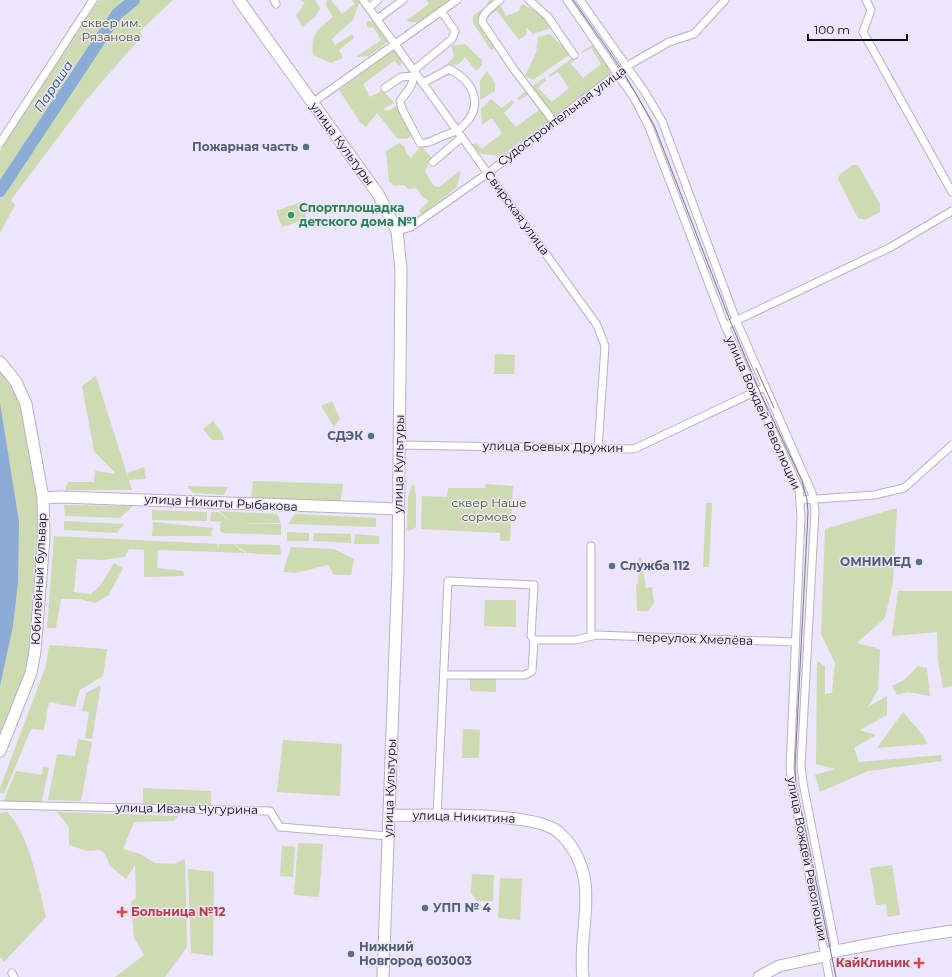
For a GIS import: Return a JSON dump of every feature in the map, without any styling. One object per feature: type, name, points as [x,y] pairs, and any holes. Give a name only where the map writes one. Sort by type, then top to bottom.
[{"type":"street","points":[[0,143],[93,0]]},
{"type":"street","name":"улица Культуры","points":[[239,0],[378,194],[397,231],[401,270],[399,510],[383,977]]},
{"type":"street","name":"Свирская улица","points":[[363,0],[414,73],[423,82],[597,325],[606,346],[598,448]]},
{"type":"street","points":[[369,8],[378,0]]},
{"type":"street","points":[[377,19],[403,0]]},
{"type":"street","points":[[312,103],[457,0]]},
{"type":"street","points":[[500,0],[485,13],[482,18],[482,22],[513,68],[554,122]]},
{"type":"street","points":[[529,0],[548,17],[574,55]]},
{"type":"street","name":"улица Вождей Революции","points":[[567,0],[634,98],[648,127],[725,326],[754,393],[794,476],[801,500],[790,768],[792,786],[829,977]]},
{"type":"street","name":"улица Вождей Революции","points":[[580,0],[645,92],[662,121],[736,320],[800,463],[814,500],[815,510],[801,765],[805,796],[836,951]]},
{"type":"street","name":"Судостроительная улица","points":[[397,231],[411,226],[488,173],[626,66],[669,42],[694,34],[725,0]]},
{"type":"street","points":[[866,0],[871,10],[863,32],[952,192]]},
{"type":"street","points":[[384,88],[401,77],[414,73],[452,39],[455,31],[441,11]]},
{"type":"street","points":[[414,73],[409,91],[400,101],[402,109],[420,143],[427,144],[457,130],[469,118],[476,103],[473,91],[458,74],[449,70],[423,82]]},
{"type":"street","points":[[433,162],[462,136]]},
{"type":"street","points":[[725,326],[891,247],[952,211]]},
{"type":"street","name":"Юбилейный бульвар","points":[[0,362],[16,382],[26,404],[43,498],[44,538],[35,651],[31,673],[0,751]]},
{"type":"street","name":"улица Боевых Дружин","points":[[400,445],[634,449],[765,387]]},
{"type":"street","points":[[801,500],[874,495],[904,488],[952,445]]},
{"type":"street","name":"улица Никиты Рыбакова","points":[[43,498],[68,497],[399,510]]},
{"type":"street","points":[[592,546],[594,636]]},
{"type":"street","points":[[437,816],[448,581],[534,585],[531,636],[534,640],[532,671],[525,674],[444,675]]},
{"type":"street","name":"переулок Хмелёва","points":[[534,640],[576,640],[594,636],[795,642]]},
{"type":"street","name":"улица Ивана Чугурина","points":[[0,805],[270,811],[280,827],[388,836]]},
{"type":"street","name":"улица Никитина","points":[[389,815],[515,818],[539,822],[556,830],[570,845],[581,862],[585,885],[583,977]]},
{"type":"street","points":[[759,977],[779,966],[825,956],[836,951],[952,931]]},
{"type":"green space","name":"сквер им. Рязанова","points":[[99,0],[173,0],[140,31],[142,36],[86,100],[11,200],[15,205],[0,233],[0,151],[41,86]]},
{"type":"green space","points":[[300,0],[315,0],[320,8],[315,17],[302,27],[296,15],[305,3]]},
{"type":"green space","points":[[327,0],[331,0],[342,14],[355,4],[352,0],[360,0],[353,20],[332,39],[335,45],[352,34],[354,38],[339,50],[343,58],[331,63],[313,55],[313,42],[316,33],[333,17],[326,6]]},
{"type":"green space","points":[[426,0],[451,0],[419,23],[406,21],[429,4]]},
{"type":"green space","points":[[489,0],[498,3],[502,7],[506,16],[519,11],[522,4],[532,9],[544,8],[552,18],[551,28],[533,34],[526,27],[527,34],[519,40],[497,11],[487,15],[485,22],[496,47],[491,50],[473,23],[473,16],[486,6]]},
{"type":"green space","points":[[371,21],[375,23],[389,41],[369,56],[356,57],[381,40],[373,27],[369,28],[367,26],[367,22]]},
{"type":"green space","points":[[550,34],[566,49],[569,55],[533,80],[525,76],[536,53],[538,37]]},
{"type":"green space","points":[[465,44],[482,60],[482,65],[476,71],[465,57],[459,64],[447,67],[445,66],[454,57],[451,46]]},
{"type":"green space","points":[[594,44],[614,72],[501,156],[481,154],[471,145],[476,143],[482,149],[502,133],[492,118],[482,125],[481,109],[491,99],[502,108],[512,100],[514,103],[504,113],[516,127],[539,110],[528,95],[519,100],[517,98],[545,77],[546,80],[538,88],[552,102],[569,88],[558,72],[550,77],[549,75],[578,54],[571,64],[583,78],[601,64],[591,48],[582,53],[581,52]]},
{"type":"green space","points":[[393,51],[397,52],[402,60],[400,66],[394,61],[363,84],[370,97],[383,90],[394,103],[383,109],[388,111],[400,104],[412,135],[407,139],[397,138],[377,113],[366,127],[360,122],[339,90]]},
{"type":"green space","points":[[487,71],[495,83],[495,91],[480,100],[480,81]]},
{"type":"green space","points":[[399,143],[405,147],[406,153],[411,158],[419,148],[423,148],[431,157],[425,172],[434,186],[439,187],[461,170],[457,187],[423,214],[418,212],[429,201],[422,196],[416,188],[408,189],[404,185],[394,186],[389,181],[386,151]]},
{"type":"green space","points":[[853,165],[858,165],[880,204],[880,212],[865,220],[858,218],[838,179],[840,174]]},
{"type":"green space","name":"Спортплощадка детского дома №1","points":[[301,202],[307,219],[282,227],[276,211]]},
{"type":"green space","points":[[495,354],[515,355],[514,374],[494,374]]},
{"type":"green space","points":[[0,369],[12,386],[20,405],[37,484],[41,521],[32,637],[24,678],[0,744]]},
{"type":"green space","points":[[96,376],[132,490],[65,490],[68,482],[94,482],[95,471],[116,474],[94,451],[82,386]]},
{"type":"green space","points":[[332,401],[340,419],[334,427],[321,406]]},
{"type":"green space","points":[[213,421],[222,433],[224,440],[212,440],[203,429]]},
{"type":"green space","points":[[144,467],[146,479],[129,480],[127,473]]},
{"type":"green space","points":[[253,481],[343,484],[340,503],[251,499]]},
{"type":"green space","name":"сквер Наше сормово","points":[[486,484],[513,486],[510,541],[500,541],[500,533],[421,529],[422,496],[447,497],[448,488],[485,488]]},
{"type":"green space","points":[[412,485],[414,485],[416,495],[416,527],[409,531],[407,529],[408,497]]},
{"type":"green space","points":[[187,486],[228,487],[224,495],[193,493]]},
{"type":"green space","points":[[706,503],[712,503],[709,567],[703,567]]},
{"type":"green space","points":[[64,505],[133,506],[120,518],[65,516]]},
{"type":"green space","points":[[897,508],[893,582],[885,618],[857,643],[880,649],[878,690],[868,707],[887,696],[887,715],[860,730],[876,735],[854,748],[859,762],[941,755],[942,761],[868,771],[820,792],[815,775],[835,769],[816,764],[817,661],[825,666],[825,694],[832,693],[835,663],[821,634],[825,529]]},
{"type":"green space","points":[[152,510],[207,512],[207,521],[152,520]]},
{"type":"green space","points":[[219,511],[277,514],[281,523],[239,523],[281,524],[281,535],[223,533],[220,531],[220,524],[222,522],[210,521],[211,512],[218,512],[231,522]]},
{"type":"green space","points":[[295,514],[376,518],[376,527],[288,524]]},
{"type":"green space","points":[[64,521],[124,524],[117,533],[64,530]]},
{"type":"green space","points":[[153,522],[213,528],[211,533],[213,536],[152,536]]},
{"type":"green space","points":[[287,532],[309,533],[309,541],[287,541]]},
{"type":"green space","points":[[314,533],[351,534],[351,543],[313,541]]},
{"type":"green space","points":[[355,534],[379,536],[379,544],[354,544]]},
{"type":"green space","points":[[54,536],[218,544],[217,552],[158,550],[157,568],[183,571],[184,576],[144,577],[144,550],[129,549],[125,557],[102,560],[77,559],[74,592],[91,594],[100,586],[114,563],[123,568],[109,595],[95,603],[80,599],[61,599],[56,628],[47,628]]},
{"type":"green space","points":[[219,544],[233,544],[245,553],[217,552]]},
{"type":"green space","points":[[234,544],[280,545],[281,555],[247,553]]},
{"type":"green space","points":[[291,547],[334,549],[354,559],[351,575],[334,575],[328,565],[295,573],[283,572]]},
{"type":"green space","points":[[639,558],[641,558],[646,588],[652,587],[654,603],[648,611],[637,611],[636,584],[638,584]]},
{"type":"green space","points":[[898,591],[952,591],[952,686],[943,688],[938,660],[937,632],[892,636]]},
{"type":"green space","points":[[485,600],[516,600],[516,627],[484,626]]},
{"type":"green space","points":[[49,645],[107,649],[103,676],[80,690],[75,707],[49,702],[44,730],[31,729],[4,794],[0,792],[0,788],[46,666]]},
{"type":"green space","points":[[918,666],[927,668],[930,696],[908,692],[897,695],[892,686],[904,680]]},
{"type":"green space","points":[[470,678],[496,679],[496,692],[470,691]]},
{"type":"green space","points":[[101,685],[92,739],[85,738],[89,712],[82,711],[86,693]]},
{"type":"green space","points":[[903,712],[923,735],[927,744],[877,748]]},
{"type":"green space","points":[[463,729],[480,730],[479,758],[462,758]]},
{"type":"green space","points":[[78,739],[92,742],[81,801],[48,800],[57,754],[75,756]]},
{"type":"green space","points":[[283,740],[342,744],[340,796],[277,792]]},
{"type":"green space","points":[[43,767],[49,768],[41,804],[3,802],[16,771],[42,775]]},
{"type":"green space","points":[[143,788],[211,791],[211,807],[143,805]]},
{"type":"green space","points":[[7,812],[15,821],[27,846],[46,917],[4,962],[0,957],[0,813]]},
{"type":"green space","points":[[57,812],[178,816],[174,821],[134,822],[123,849],[140,854],[155,863],[174,864],[185,859],[187,947],[165,977],[115,977],[144,955],[134,938],[131,902],[136,898],[135,865],[126,879],[110,866],[105,854],[100,850],[87,851],[69,845],[69,827]]},
{"type":"green space","points":[[298,843],[323,844],[319,897],[294,895]]},
{"type":"green space","points":[[282,846],[295,847],[293,877],[280,876]]},
{"type":"green space","points":[[892,865],[900,915],[888,917],[886,904],[876,905],[870,868]]},
{"type":"green space","points":[[188,869],[214,872],[213,956],[191,953]]},
{"type":"green space","points":[[472,874],[494,875],[493,901],[477,901],[471,893]]},
{"type":"green space","points":[[500,878],[522,879],[520,920],[498,918]]},
{"type":"water","points":[[0,403],[19,522],[18,582],[13,626],[0,686]]},
{"type":"waterway","name":"Параша","points":[[0,191],[117,14],[134,0]]},
{"type":"tram line","points":[[573,0],[622,70],[654,125],[731,323],[759,390],[802,481],[807,500],[808,512],[795,767],[796,785],[836,977]]},
{"type":"tram line","points":[[756,368],[774,408]]},
{"type":"place","name":"Пожарная часть","points":[[306,147]]},
{"type":"place","name":"Спортплощадка детского дома №1","points":[[291,215]]},
{"type":"place","name":"СДЭК","points":[[371,436]]},
{"type":"place","name":"ОМНИМЕД","points":[[919,562]]},
{"type":"place","name":"Служба 112","points":[[612,566]]},
{"type":"place","name":"УПП № 4","points":[[425,908]]},
{"type":"place","name":"Больница №12","points":[[122,912]]},
{"type":"place","name":"Нижний Новгород 603003","points":[[351,954]]},
{"type":"place","name":"КайКлиник","points":[[919,963]]}]
